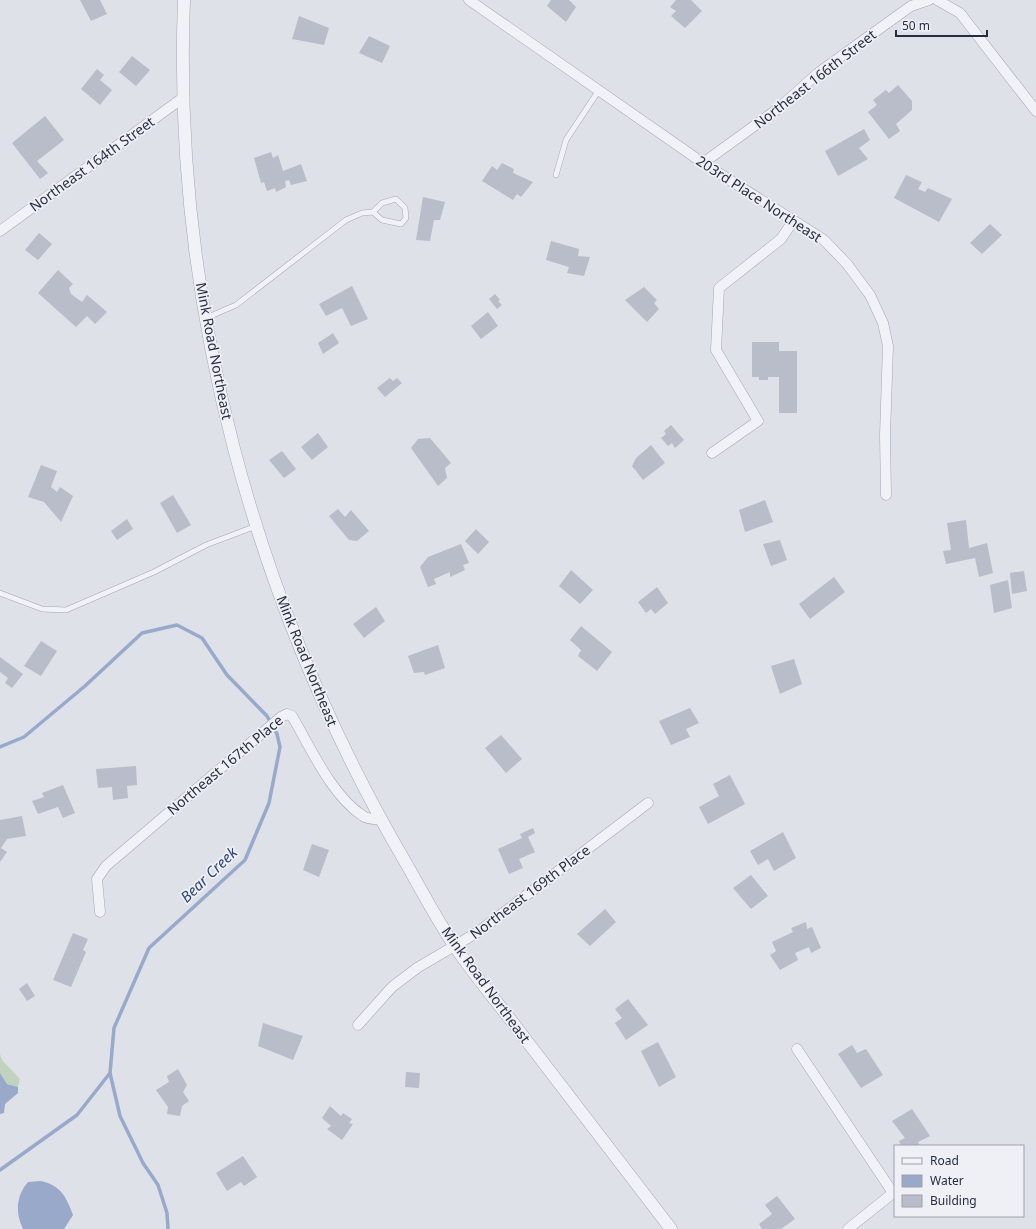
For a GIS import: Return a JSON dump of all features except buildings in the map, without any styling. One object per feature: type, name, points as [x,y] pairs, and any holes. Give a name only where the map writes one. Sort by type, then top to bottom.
[{"type":"street","name":"Mink Road Northeast","points":[[184,0],[184,97],[191,203],[206,318],[216,376],[234,449],[256,526],[286,612],[321,699],[380,820],[455,947],[671,1229]]},
{"type":"street","name":"203rd Place Northeast","points":[[469,0],[703,163],[824,240],[847,264],[870,295],[883,323],[888,346],[885,435],[886,495]]},
{"type":"street","name":"Northeast 166th Street","points":[[703,163],[779,108],[818,73],[911,6],[929,0]]},
{"type":"street","points":[[938,0],[960,13],[1036,111]]},
{"type":"street","name":"Northeast 164th Street","points":[[0,231],[184,97]]},
{"type":"street","points":[[712,453],[758,421],[716,350],[719,288],[781,239],[793,221]]},
{"type":"street","name":"Northeast 167th Place","points":[[100,912],[97,878],[106,866],[259,735],[287,714],[292,716],[328,779],[350,806],[364,817],[380,820]]},
{"type":"street","name":"Northeast 169th Place","points":[[358,1025],[392,987],[417,968],[455,947],[478,932],[648,803]]},
{"type":"street","points":[[797,1049],[893,1193],[848,1229]]},
{"type":"lane","points":[[556,175],[566,140],[599,90]]},
{"type":"lane","points":[[206,318],[236,305],[346,220],[362,213],[373,212],[382,203],[396,198],[405,208],[406,218],[401,224],[382,220],[373,212]]},
{"type":"lane","points":[[0,593],[42,608],[66,610],[154,572],[206,545],[256,526]]},
{"type":"green space","points":[[0,1054],[2,1060],[20,1079],[18,1087],[7,1084],[0,1073]]},
{"type":"water","points":[[0,1073],[7,1084],[18,1087],[18,1093],[5,1104],[4,1113],[0,1114]]},
{"type":"water","points":[[41,1181],[58,1189],[68,1202],[73,1215],[64,1229],[23,1229],[20,1223],[18,1204],[24,1187],[28,1182]]},
{"type":"waterway","name":"Bear Creek","points":[[0,747],[24,737],[85,686],[142,633],[177,625],[202,638],[227,675],[267,716],[277,734],[280,747],[269,803],[245,860],[149,948],[114,1028],[110,1073],[120,1116],[143,1163],[158,1185],[167,1213],[168,1229]]},
{"type":"waterway","points":[[0,1170],[77,1115],[110,1073]]}]
